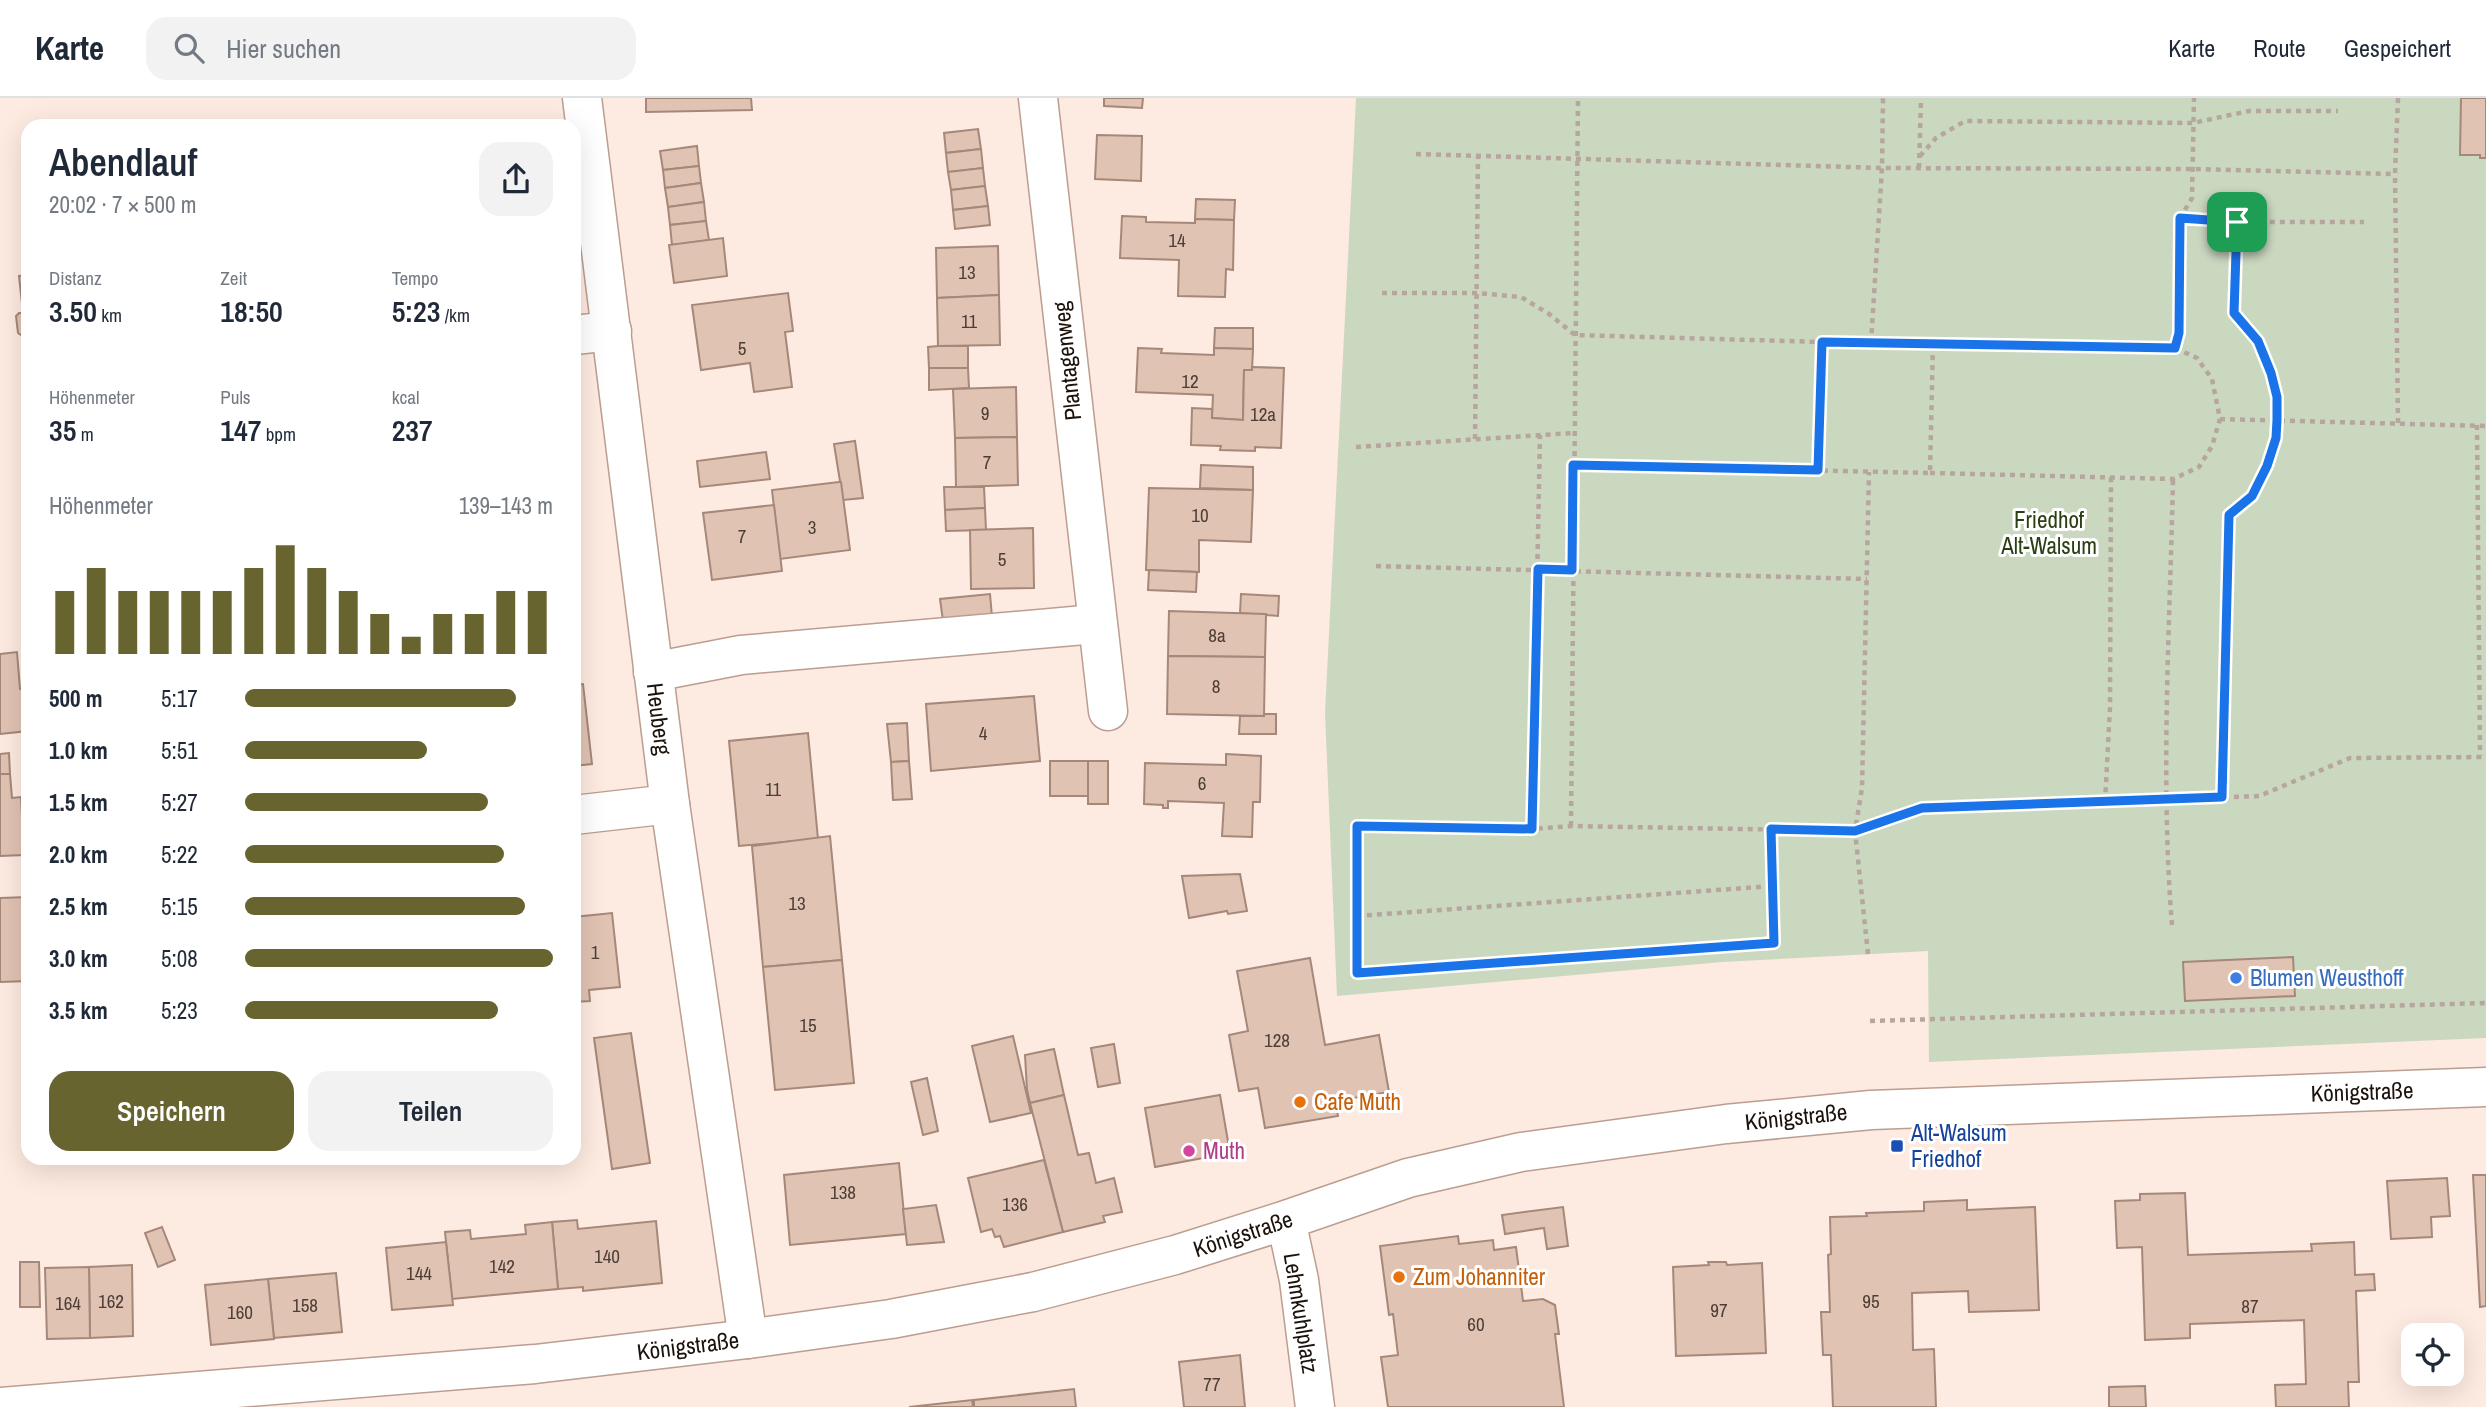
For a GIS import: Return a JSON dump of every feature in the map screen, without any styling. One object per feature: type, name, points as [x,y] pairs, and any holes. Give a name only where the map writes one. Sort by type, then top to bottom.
[{"type":"street","name":"Heuberg","points":[[582,98],[670,804],[748,1339]]},
{"type":"street","name":"Plantagenweg","points":[[1038,98],[1108,711]]},
{"type":"street","points":[[581,334],[612,331]]},
{"type":"street","points":[[653,672],[741,655],[1096,624]]},
{"type":"street","points":[[581,814],[670,804]]},
{"type":"street","name":"Königstraße","points":[[0,1407],[304,1395],[891,1319],[1033,1292],[1175,1255],[1408,1178],[1521,1152],[1726,1124],[1871,1110],[2486,1087]]},
{"type":"street","name":"Lehmkuhlplatz","points":[[1286,1220],[1299,1280],[1315,1407]]},
{"type":"path","points":[[1571,826],[1578,98]]},
{"type":"path","points":[[1871,343],[1882,168],[1883,98]]},
{"type":"path","points":[[1919,168],[1922,98]]},
{"type":"path","points":[[2175,348],[2179,333],[2180,218],[2192,198],[2194,98]]},
{"type":"path","points":[[2398,98],[2395,174],[2398,423]]},
{"type":"path","points":[[1920,156],[1936,138],[1965,121],[2193,123],[2249,111],[2337,111]]},
{"type":"path","points":[[1416,154],[1882,168],[2192,169],[2395,174]]},
{"type":"path","points":[[1475,439],[1478,156]]},
{"type":"path","points":[[2180,218],[2237,222],[2364,222]]},
{"type":"path","points":[[2222,797],[2229,515],[2252,496],[2267,466],[2276,438],[2277,420],[2277,397],[2271,373],[2258,341],[2234,313],[2237,222]]},
{"type":"path","points":[[1382,293],[1477,293],[1521,297],[1549,314],[1575,335],[2175,348],[2197,358],[2212,379],[2220,419],[2212,446],[2199,467],[2173,479],[1573,465]]},
{"type":"path","points":[[1818,470],[1822,342]]},
{"type":"path","points":[[1930,473],[1933,344]]},
{"type":"path","points":[[2220,419],[2486,426]]},
{"type":"path","points":[[1771,829],[1774,943],[1357,973],[1357,826],[1532,829],[1571,826],[1771,829],[1855,831],[1922,808],[2259,796],[2350,758],[2483,757],[2477,425]]},
{"type":"path","points":[[1356,447],[1573,433]]},
{"type":"path","points":[[1532,829],[1540,435]]},
{"type":"path","points":[[1868,954],[1855,831],[1862,788],[1869,472]]},
{"type":"path","points":[[2105,802],[2110,708],[2111,477]]},
{"type":"path","points":[[2172,925],[2167,860],[2167,799],[2173,479]]},
{"type":"path","points":[[1376,566],[1867,579]]},
{"type":"path","points":[[1357,916],[1773,886]]},
{"type":"path","points":[[1870,1021],[2486,1003]]},
{"type":"green space","name":"Friedhof Alt-Walsum","points":[[1356,98],[2486,98],[2486,1038],[1929,1062],[1928,951],[1722,962],[1337,996],[1325,713]]},
{"type":"building","points":[[646,98],[751,98],[752,110],[646,112]]},
{"type":"building","points":[[1104,98],[1143,98],[1142,108],[1104,106]]},
{"type":"building","points":[[2461,98],[2486,98],[2486,158],[2480,158],[2480,155],[2460,155]]},
{"type":"building","points":[[978,129],[981,149],[946,153],[944,133]]},
{"type":"building","points":[[1097,135],[1142,136],[1141,181],[1095,179]]},
{"type":"building","points":[[697,146],[699,166],[663,170],[660,151]]},
{"type":"building","points":[[981,149],[983,168],[948,172],[946,153]]},
{"type":"building","points":[[699,166],[701,183],[665,188],[663,170]]},
{"type":"building","points":[[983,168],[985,186],[951,190],[948,172]]},
{"type":"building","points":[[701,183],[704,202],[668,207],[665,188]]},
{"type":"building","points":[[985,186],[988,206],[953,210],[951,190]]},
{"type":"building","points":[[1196,199],[1235,200],[1234,220],[1195,219]]},
{"type":"building","points":[[704,202],[706,221],[670,225],[668,207]]},
{"type":"building","points":[[988,206],[990,225],[955,229],[953,210]]},
{"type":"building","points":[[1122,216],[1146,217],[1146,222],[1195,223],[1195,219],[1234,220],[1233,270],[1226,269],[1225,297],[1178,296],[1179,260],[1120,258]]},
{"type":"building","points":[[706,221],[709,240],[672,245],[670,225]]},
{"type":"building","points":[[723,238],[727,276],[674,283],[669,245]]},
{"type":"building","points":[[998,246],[999,295],[937,298],[936,248]]},
{"type":"building","points":[[788,293],[793,331],[785,332],[792,387],[754,392],[750,363],[701,370],[692,305]]},
{"type":"building","points":[[999,295],[1000,345],[938,346],[937,298]]},
{"type":"building","points":[[19,313],[21,335],[18,333],[16,316]]},
{"type":"building","points":[[1215,328],[1253,328],[1253,349],[1214,348]]},
{"type":"building","points":[[968,346],[968,368],[929,368],[928,347]]},
{"type":"building","points":[[1138,348],[1162,349],[1161,353],[1214,355],[1214,348],[1253,349],[1252,370],[1244,370],[1243,420],[1212,418],[1213,395],[1136,392]]},
{"type":"building","points":[[1252,367],[1284,368],[1281,448],[1255,447],[1255,451],[1220,450],[1221,446],[1191,445],[1192,408],[1212,409],[1212,418],[1243,420],[1244,370],[1252,370]]},
{"type":"building","points":[[929,368],[968,368],[969,388],[929,390]]},
{"type":"building","points":[[1016,387],[1017,437],[955,438],[953,389]]},
{"type":"building","points":[[1017,437],[1018,485],[956,487],[955,438]]},
{"type":"building","points":[[855,441],[863,498],[843,500],[834,444]]},
{"type":"building","points":[[766,452],[770,479],[700,487],[697,461]]},
{"type":"building","points":[[1201,465],[1253,467],[1253,490],[1200,488]]},
{"type":"building","points":[[841,482],[850,550],[780,559],[772,490]]},
{"type":"building","points":[[944,487],[984,487],[985,508],[945,510]]},
{"type":"building","points":[[1149,488],[1253,490],[1251,542],[1199,540],[1199,572],[1146,570]]},
{"type":"building","points":[[774,505],[782,571],[712,580],[703,513]]},
{"type":"building","points":[[985,508],[986,530],[946,531],[945,510]]},
{"type":"building","points":[[1033,528],[1034,588],[971,589],[970,530]]},
{"type":"building","points":[[1149,570],[1197,572],[1196,592],[1148,590]]},
{"type":"building","points":[[990,594],[992,617],[943,621],[940,599]]},
{"type":"building","points":[[1241,594],[1279,596],[1278,616],[1240,613]]},
{"type":"building","points":[[1169,611],[1266,614],[1265,657],[1168,656]]},
{"type":"building","points":[[17,652],[21,689],[21,732],[0,734],[0,654]]},
{"type":"building","points":[[1168,656],[1265,657],[1264,716],[1167,714]]},
{"type":"building","points":[[581,684],[592,764],[581,765]]},
{"type":"building","points":[[1034,696],[1040,761],[931,771],[926,704]]},
{"type":"building","points":[[1276,714],[1276,734],[1239,734],[1240,716]]},
{"type":"building","points":[[907,723],[909,761],[891,762],[887,724]]},
{"type":"building","points":[[808,733],[818,839],[739,846],[729,741]]},
{"type":"building","points":[[9,753],[10,774],[0,774],[0,754]]},
{"type":"building","points":[[1226,754],[1261,756],[1260,802],[1253,802],[1252,837],[1222,836],[1224,803],[1168,801],[1168,808],[1163,808],[1163,805],[1144,804],[1145,763],[1226,765]]},
{"type":"building","points":[[909,761],[912,799],[893,800],[891,762]]},
{"type":"building","points":[[1050,761],[1088,761],[1088,796],[1050,796]]},
{"type":"building","points":[[1088,761],[1108,761],[1108,804],[1088,804]]},
{"type":"building","points":[[0,774],[10,774],[12,798],[21,797],[21,855],[0,856]]},
{"type":"building","points":[[830,836],[842,960],[763,967],[752,846]]},
{"type":"building","points":[[1240,874],[1247,911],[1228,914],[1227,911],[1189,918],[1182,876]]},
{"type":"building","points":[[21,897],[21,981],[0,982],[0,898]]},
{"type":"building","points":[[612,913],[620,987],[589,990],[590,1001],[581,1002],[581,916]]},
{"type":"building","points":[[2293,957],[2295,996],[2185,1001],[2183,962]]},
{"type":"building","points":[[1310,958],[1325,1045],[1379,1035],[1389,1092],[1335,1101],[1338,1116],[1265,1128],[1258,1088],[1239,1091],[1229,1035],[1248,1031],[1237,971]]},
{"type":"building","points":[[842,960],[854,1083],[775,1090],[763,967]]},
{"type":"building","points":[[631,1033],[650,1163],[612,1169],[594,1038]]},
{"type":"building","points":[[1013,1036],[1031,1113],[990,1122],[972,1046]]},
{"type":"building","points":[[1114,1044],[1120,1083],[1098,1087],[1091,1048]]},
{"type":"building","points":[[1054,1049],[1064,1095],[1030,1103],[1025,1055]]},
{"type":"building","points":[[927,1078],[938,1131],[923,1135],[911,1082]]},
{"type":"building","points":[[1064,1095],[1078,1155],[1089,1153],[1096,1183],[1114,1178],[1122,1212],[1103,1216],[1105,1222],[1063,1232],[1030,1103]]},
{"type":"building","points":[[1220,1095],[1230,1153],[1155,1167],[1145,1108]]},
{"type":"building","points":[[1044,1160],[1063,1232],[1004,1247],[1000,1236],[995,1237],[992,1229],[981,1232],[968,1178]]},
{"type":"building","points":[[899,1163],[906,1234],[790,1245],[784,1175]]},
{"type":"building","points":[[2473,1175],[2486,1175],[2486,1306],[2480,1307]]},
{"type":"building","points":[[2447,1178],[2450,1216],[2431,1217],[2432,1237],[2391,1239],[2387,1181]]},
{"type":"building","points":[[2185,1193],[2188,1255],[2312,1251],[2311,1244],[2354,1242],[2355,1275],[2374,1274],[2375,1290],[2356,1291],[2359,1382],[2348,1382],[2349,1407],[2276,1407],[2275,1385],[2306,1384],[2304,1320],[2190,1324],[2190,1338],[2145,1340],[2142,1247],[2117,1248],[2115,1201],[2140,1200],[2140,1194]]},
{"type":"building","points":[[1967,1200],[1967,1210],[2035,1207],[2039,1310],[1969,1312],[1968,1291],[1912,1293],[1913,1350],[1934,1349],[1936,1407],[1833,1407],[1831,1355],[1823,1355],[1821,1312],[1830,1312],[1830,1217],[1924,1211],[1924,1202]]},
{"type":"building","points":[[936,1205],[944,1242],[907,1245],[903,1209]]},
{"type":"building","points":[[1563,1207],[1568,1246],[1547,1249],[1544,1228],[1505,1234],[1502,1215]]},
{"type":"building","points":[[577,1220],[578,1229],[656,1221],[662,1283],[583,1291],[583,1287],[558,1289],[552,1222]]},
{"type":"building","points":[[552,1222],[558,1289],[452,1299],[445,1232],[470,1230],[471,1239],[526,1234],[525,1225]]},
{"type":"building","points":[[162,1227],[175,1260],[158,1267],[145,1233]]},
{"type":"building","points":[[1458,1236],[1459,1244],[1493,1240],[1494,1250],[1516,1247],[1523,1301],[1543,1299],[1555,1305],[1559,1334],[1555,1334],[1564,1407],[1388,1407],[1381,1357],[1398,1355],[1393,1314],[1389,1315],[1380,1246]]},
{"type":"building","points":[[446,1242],[453,1305],[392,1310],[386,1248]]},
{"type":"building","points":[[20,1262],[39,1262],[40,1307],[20,1307]]},
{"type":"building","points":[[1708,1262],[1726,1262],[1727,1265],[1762,1263],[1766,1353],[1676,1356],[1673,1267],[1709,1265]]},
{"type":"building","points":[[132,1265],[133,1336],[90,1338],[89,1267]]},
{"type":"building","points":[[89,1267],[90,1338],[47,1339],[45,1268]]},
{"type":"building","points":[[336,1273],[342,1332],[274,1338],[268,1279]]},
{"type":"building","points":[[268,1279],[274,1339],[211,1345],[205,1285]]},
{"type":"building","points":[[1240,1355],[1245,1407],[1184,1407],[1179,1362]]},
{"type":"building","points":[[2145,1386],[2146,1407],[2109,1407],[2109,1387]]},
{"type":"building","points":[[1074,1389],[1076,1407],[974,1407],[974,1400]]},
{"type":"building","points":[[972,1400],[973,1407],[909,1407]]},
{"type":"place","name":"Blumen Weusthoff","points":[[2236,978]]},
{"type":"place","name":"Cafe Muth","points":[[1300,1102]]},
{"type":"place","name":"Alt-Walsum Friedhof","points":[[1897,1146]]},
{"type":"place","name":"Muth","points":[[1189,1151]]},
{"type":"place","name":"Zum Johanniter","points":[[1399,1277]]},
{"type":"route","points":[[2180,218],[2237,222],[2234,313],[2258,341],[2271,373],[2277,397],[2277,420],[2276,438],[2267,466],[2252,496],[2229,515],[2222,797],[1922,808],[1855,831],[1771,829],[1774,943],[1357,973],[1357,826],[1532,829],[1538,569],[1572,570],[1573,465],[1818,470],[1822,342],[2175,348],[2179,333],[2180,218]]}]
